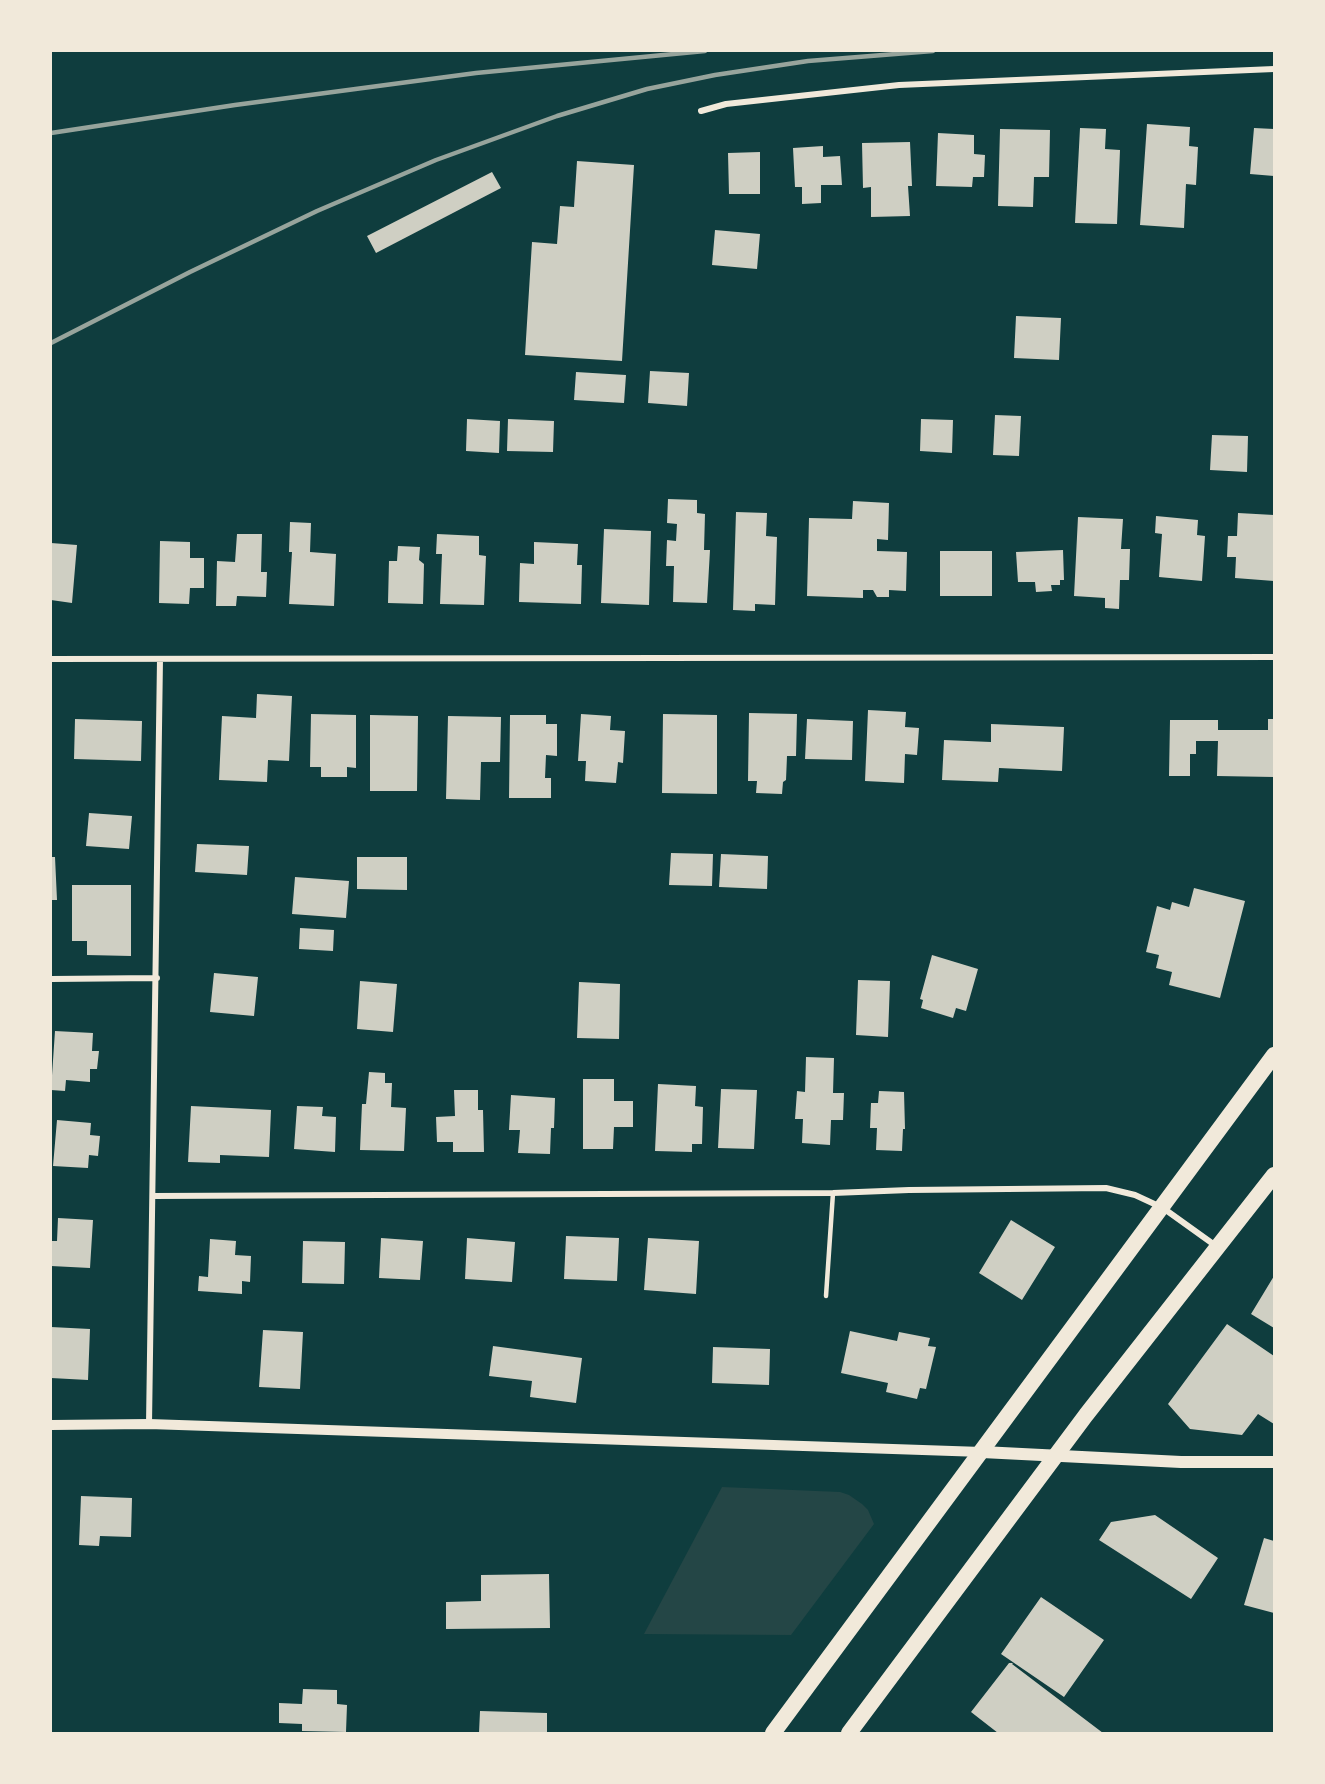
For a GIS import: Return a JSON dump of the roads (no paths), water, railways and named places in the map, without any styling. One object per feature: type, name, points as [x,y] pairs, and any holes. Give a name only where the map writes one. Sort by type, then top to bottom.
[{"type":"highway","points":[[773,1733],[1274,1055]]},
{"type":"highway","points":[[849,1733],[1056,1456],[1274,1175]]},
{"type":"main road","points":[[982,1452],[1181,1462],[1274,1462]]},
{"type":"street","points":[[701,111],[726,104],[899,85],[1274,69]]},
{"type":"street","points":[[51,659],[1274,657]]},
{"type":"street","points":[[149,1424],[160,659]]},
{"type":"street","points":[[51,979],[156,978]]},
{"type":"street","points":[[153,1196],[833,1193],[1106,1188],[1135,1195],[1163,1208],[1218,1247]]},
{"type":"street","points":[[51,1425],[149,1424],[982,1452]]},
{"type":"lane","points":[[826,1296],[833,1193]]},
{"type":"railway","points":[[51,133],[235,105],[476,73],[705,51]]},
{"type":"railway","points":[[51,343],[190,272],[317,211],[436,160],[557,116],[647,89],[715,75],[808,61],[933,51]]}]
